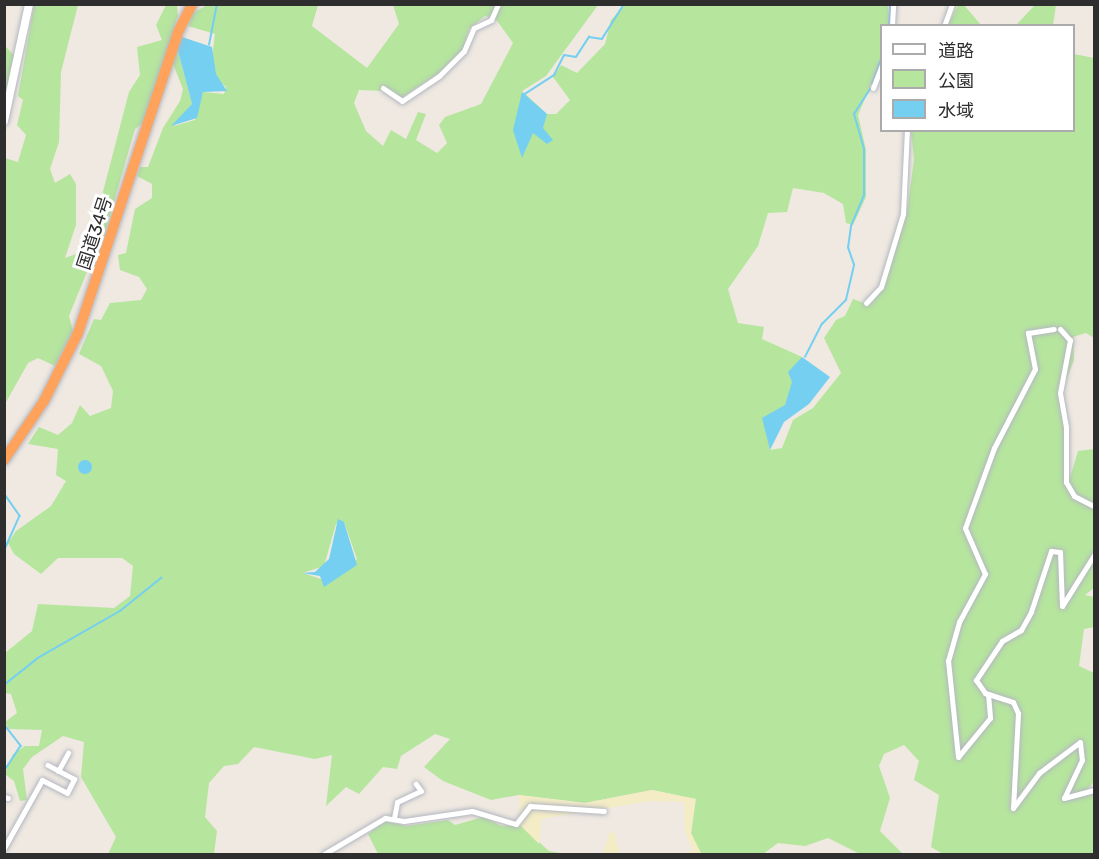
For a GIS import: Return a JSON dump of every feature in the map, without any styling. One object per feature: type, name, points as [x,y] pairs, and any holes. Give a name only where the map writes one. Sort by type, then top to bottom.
[{"type":"highway","name":"国道34号","points":[[4,460],[44,401],[78,333],[179,30],[192,4]]},
{"type":"street","points":[[4,121],[28,4]]},
{"type":"street","points":[[383,88],[402,101],[439,76],[464,51],[474,28],[491,20],[498,4]]},
{"type":"street","points":[[892,24],[893,4]]},
{"type":"street","points":[[945,24],[952,4]]},
{"type":"street","points":[[873,88],[880,70]]},
{"type":"street","points":[[866,303],[881,287],[903,214],[907,132]]},
{"type":"street","points":[[988,694],[990,718],[958,757],[948,661],[959,622],[984,574],[965,528],[994,448],[1035,369],[1028,333],[1057,329],[1070,340],[1060,393],[1066,427],[1066,482],[1074,496],[1095,506]]},
{"type":"street","points":[[1095,555],[1062,606],[1060,552],[1051,551],[1026,621],[980,668],[976,684],[988,694],[1013,702],[1018,713],[1013,808],[1039,773],[1080,742],[1082,760],[1064,798],[1095,790]]},
{"type":"street","points":[[58,771],[68,753]]},
{"type":"street","points":[[4,848],[42,780],[67,793],[74,779],[48,765]]},
{"type":"street","points":[[394,818],[397,802],[421,791],[416,784]]},
{"type":"street","points":[[324,855],[371,823],[394,818],[472,811],[516,824],[530,806],[604,811]]},
{"type":"street","points":[[335,848],[336,855]]},
{"type":"green space","points":[[34,5],[78,5],[61,72],[59,142],[50,169],[55,183],[70,174],[76,184],[76,225],[65,258],[84,251],[89,267],[69,316],[73,331],[55,366],[38,358],[28,363],[5,404],[5,158],[18,162],[26,135],[17,125],[23,100],[18,96]]},
{"type":"green space","points":[[166,5],[177,5],[178,16],[143,123],[135,129],[94,271],[90,267],[97,246],[99,207],[129,92],[140,75],[137,47],[162,40],[156,25]]},
{"type":"green space","points":[[207,5],[318,5],[312,26],[367,68],[399,24],[393,5],[598,5],[546,76],[522,91],[547,114],[556,114],[570,100],[553,77],[561,65],[577,73],[605,44],[611,20],[625,5],[888,5],[889,24],[880,24],[880,63],[858,115],[866,150],[866,197],[853,225],[846,223],[843,204],[824,193],[793,188],[787,212],[768,213],[758,246],[728,289],[738,323],[764,327],[762,339],[802,357],[785,405],[765,422],[770,450],[782,448],[793,420],[813,408],[841,373],[824,338],[836,320],[845,316],[853,299],[870,305],[881,291],[907,212],[914,159],[911,132],[1075,132],[1075,54],[1094,58],[1094,338],[1086,333],[1073,337],[1074,360],[1060,396],[1070,478],[1078,451],[1094,449],[1094,588],[1085,595],[1094,597],[1094,627],[1084,629],[1079,666],[1094,673],[1094,781],[1086,792],[1094,794],[1094,854],[943,854],[931,847],[939,795],[914,780],[919,761],[904,745],[884,754],[879,766],[890,798],[880,831],[903,854],[860,854],[828,838],[805,846],[778,843],[763,854],[699,854],[691,833],[695,799],[652,790],[585,803],[519,795],[491,800],[443,781],[424,767],[450,739],[435,734],[401,756],[397,769],[383,767],[359,794],[346,787],[326,806],[332,755],[315,759],[254,747],[238,764],[224,766],[209,783],[205,817],[217,831],[214,854],[108,854],[116,837],[81,777],[84,742],[63,736],[32,757],[23,769],[27,800],[20,801],[14,781],[5,774],[13,754],[25,746],[39,746],[42,730],[9,729],[5,722],[17,713],[11,694],[5,693],[5,653],[32,631],[38,604],[114,608],[130,596],[133,566],[122,558],[58,558],[41,574],[14,554],[8,543],[16,531],[51,506],[66,481],[56,475],[58,449],[28,444],[39,427],[58,435],[72,423],[80,405],[90,416],[111,408],[113,391],[101,366],[79,354],[94,319],[101,320],[110,303],[141,300],[147,289],[139,277],[120,270],[118,255],[126,253],[135,209],[152,198],[152,184],[137,176],[140,167],[148,167],[163,128],[180,101],[183,89],[173,64],[177,47],[192,104],[174,126],[195,120],[203,92],[224,94],[226,87],[217,79],[212,58],[215,34],[188,26],[193,13]],"holes":[[[485,16],[495,18],[513,43],[481,104],[445,117],[439,125],[447,143],[437,153],[416,140],[426,114],[418,112],[406,139],[391,130],[383,146],[366,131],[354,103],[359,90],[384,91],[398,100],[439,73],[463,49],[469,29]],[[344,522],[357,559],[324,580],[303,573],[324,566],[336,524]]]},
{"type":"green space","points":[[958,5],[964,5],[980,24],[948,24]]},
{"type":"green space","points":[[1035,5],[1056,5],[1053,24],[1017,24]]},
{"type":"green space","points":[[5,46],[14,55],[5,105]]},
{"type":"green space","points":[[483,817],[502,826],[520,825],[549,851],[566,854],[378,854],[368,834],[385,821],[406,826],[448,820],[455,825]]},
{"type":"sand","points":[[652,790],[696,799],[691,833],[701,853],[684,854],[693,850],[685,833],[684,802],[650,801],[541,819],[539,844],[520,825],[519,795],[585,803]]},
{"type":"sand","points":[[614,831],[620,854],[603,854],[609,834]]},
{"type":"water","points":[[182,37],[212,47],[216,74],[227,91],[203,92],[197,118],[171,126],[192,104],[177,47]]},
{"type":"water","points":[[522,92],[547,114],[543,128],[553,140],[547,144],[533,133],[522,158],[513,130]]},
{"type":"water","points":[[802,357],[830,377],[809,404],[784,422],[770,450],[762,418],[785,405],[792,382],[788,372]]},
{"type":"water","points":[[85,460],[90,462],[92,467],[90,472],[85,474],[80,472],[78,467],[80,462]]},
{"type":"water","points":[[338,519],[344,522],[357,565],[324,587],[320,576],[302,573],[315,572],[329,559]]},
{"type":"waterway","points":[[209,45],[217,4]]},
{"type":"waterway","points":[[525,94],[554,75],[564,55],[576,57],[589,37],[602,39],[624,4]]},
{"type":"waterway","points":[[889,24],[890,4]]},
{"type":"waterway","points":[[872,84],[880,62]]},
{"type":"waterway","points":[[805,357],[822,324],[846,300],[854,265],[848,248],[851,226],[864,196],[864,149],[854,114],[870,89]]},
{"type":"waterway","points":[[4,493],[20,516],[4,552]]},
{"type":"waterway","points":[[4,685],[38,658],[120,611],[161,578]]},
{"type":"waterway","points":[[4,724],[21,746],[4,772]]}]
